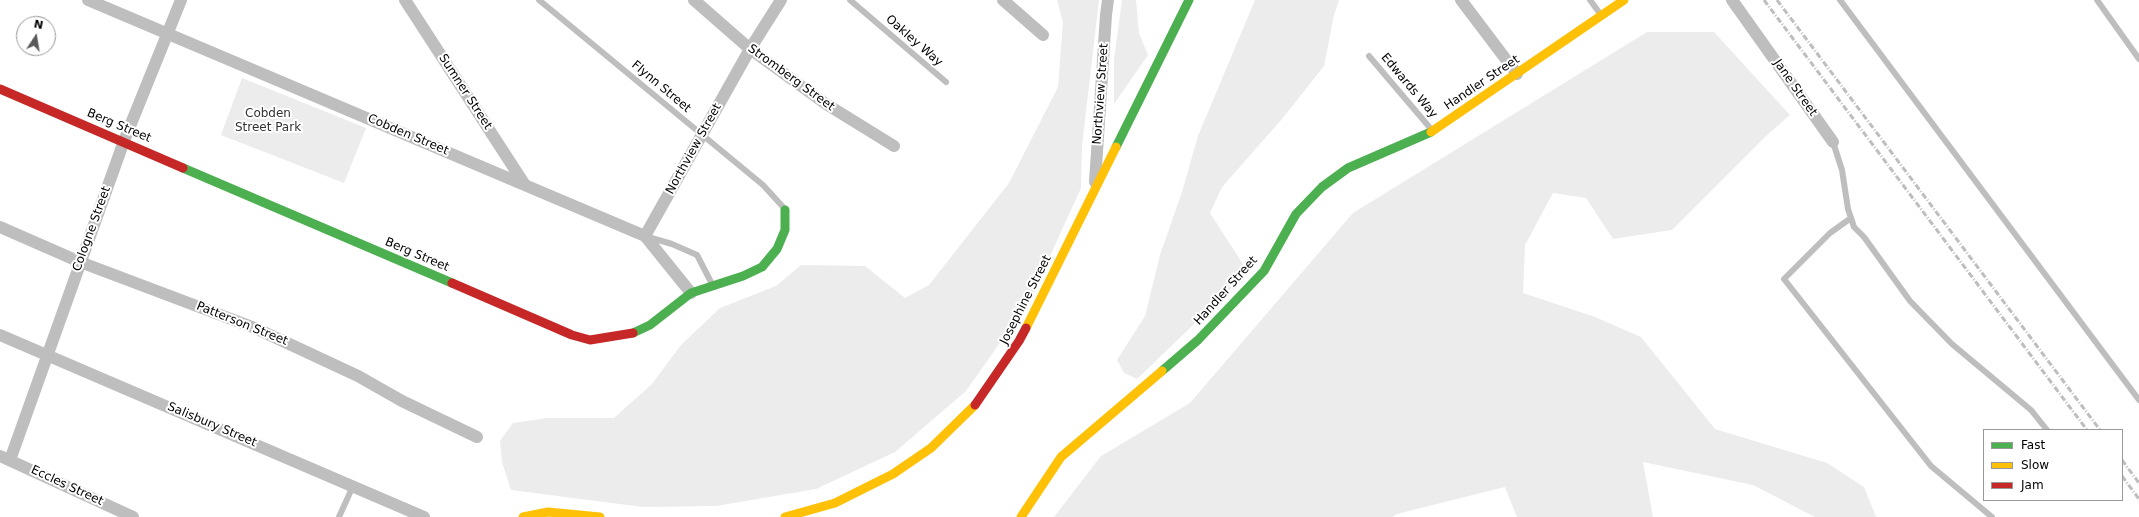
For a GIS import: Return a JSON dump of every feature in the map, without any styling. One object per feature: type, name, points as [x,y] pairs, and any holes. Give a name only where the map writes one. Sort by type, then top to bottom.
[{"type":"street","name":"Cobden Street","points":[[88,0],[645,236]]},
{"type":"street","name":"Cologne Street","points":[[5,458],[46,354],[124,141],[181,0]]},
{"type":"street","name":"Sumner Street","points":[[405,0],[525,185]]},
{"type":"street","name":"Stromberg Street","points":[[694,0],[750,49],[826,104],[894,146]]},
{"type":"street","name":"Northview Street","points":[[645,236],[750,49],[781,0]]},
{"type":"street","points":[[1003,0],[1043,35]]},
{"type":"street","name":"Northview Street","points":[[1095,188],[1108,0]]},
{"type":"street","name":"Josephine Street","points":[[784,517],[835,503],[893,474],[931,448],[980,400],[1019,341],[1189,0]]},
{"type":"street","points":[[1461,0],[1517,74]]},
{"type":"street","name":"Handler Street","points":[[1021,517],[1061,457],[1089,435],[1198,340],[1264,271],[1296,214],[1322,187],[1348,168],[1400,147],[1432,131],[1624,0]]},
{"type":"street","name":"Jane Street","points":[[1732,0],[1833,142]]},
{"type":"street","name":"Berg Street","points":[[0,89],[124,141],[572,335],[590,340],[629,335],[650,325],[691,293],[743,276],[762,267],[777,249],[785,230],[785,210]]},
{"type":"street","name":"Patterson Street","points":[[0,227],[80,262],[255,328],[358,376],[402,401],[477,437]]},
{"type":"street","points":[[645,236],[691,293]]},
{"type":"street","name":"Salisbury Street","points":[[0,335],[424,517]]},
{"type":"street","name":"Eccles Street","points":[[5,458],[134,517]]},
{"type":"street","points":[[523,517],[548,512],[600,517]]},
{"type":"lane","name":"Flynn Street","points":[[538,0],[763,185],[785,210]]},
{"type":"lane","name":"Oakley Way","points":[[850,0],[946,82]]},
{"type":"lane","points":[[1590,0],[1602,16]]},
{"type":"lane","points":[[1840,0],[2139,400]]},
{"type":"lane","points":[[2097,0],[2139,59]]},
{"type":"lane","name":"Edwards Way","points":[[1369,56],[1432,131]]},
{"type":"lane","name":"Jane Street","points":[[1833,142],[1844,183],[1851,218]]},
{"type":"lane","points":[[1992,517],[1931,466],[1784,279],[1830,233],[1851,218],[1854,227],[1864,237],[1910,301],[1952,344],[2031,410],[2046,429]]},
{"type":"lane","name":"Cobden Street","points":[[645,236],[672,244],[697,255],[713,286]]},
{"type":"lane","points":[[339,517],[353,486]]},
{"type":"green space","points":[[1057,0],[1099,0],[1082,146],[1081,188],[1030,300],[966,391],[895,452],[816,489],[716,506],[643,507],[511,490],[502,462],[500,441],[513,423],[548,418],[614,418],[652,384],[681,345],[720,308],[776,286],[801,265],[865,266],[905,298],[929,285],[1009,183],[1058,87],[1063,22]]},
{"type":"green space","points":[[1122,0],[1136,0],[1139,33],[1148,55],[1114,104],[1114,60]]},
{"type":"green space","points":[[1255,0],[1339,0],[1334,15],[1324,66],[1282,119],[1222,187],[1210,213],[1248,272],[1137,379],[1124,373],[1117,360],[1145,316],[1160,255],[1182,192],[1198,136]]},
{"type":"green space","points":[[1647,32],[1714,32],[1790,115],[1765,137],[1672,230],[1613,239],[1586,198],[1553,193],[1525,245],[1523,293],[1595,317],[1641,337],[1715,429],[1827,463],[1864,487],[1876,517],[1815,517],[1753,485],[1643,462],[1653,517],[1517,517],[1505,487],[1397,514],[1392,517],[1054,517],[1101,456],[1190,403],[1353,213]]},
{"type":"green space","name":"Cobden Street Park","points":[[242,78],[366,128],[344,183],[221,135]]},
{"type":"railway","points":[[1764,0],[2086,429]]},
{"type":"railway","points":[[1777,0],[2099,429]]},
{"type":"railway","points":[[2123,461],[2139,483]]},
{"type":"railway","points":[[2123,477],[2139,499]]},
{"type":"traffic: fast","points":[[1116,147],[1189,0]]},
{"type":"traffic: fast","points":[[1162,371],[1198,340],[1264,271],[1296,214],[1322,187],[1348,168],[1431,132]]},
{"type":"traffic: fast","points":[[183,168],[452,283]]},
{"type":"traffic: fast","points":[[633,333],[650,325],[691,293],[743,276],[762,267],[777,249],[785,230],[785,210]]},
{"type":"traffic: slow","points":[[1431,132],[1624,0]]},
{"type":"traffic: slow","points":[[1026,328],[1116,147]]},
{"type":"traffic: slow","points":[[1021,517],[1061,457],[1162,371]]},
{"type":"traffic: slow","points":[[785,517],[835,503],[893,474],[931,448],[975,405]]},
{"type":"traffic: slow","points":[[523,517],[548,512],[600,517]]},
{"type":"traffic: jam","points":[[0,89],[183,168]]},
{"type":"traffic: jam","points":[[452,283],[572,335],[590,340],[633,333]]},
{"type":"traffic: jam","points":[[975,405],[1019,341],[1026,328]]}]
